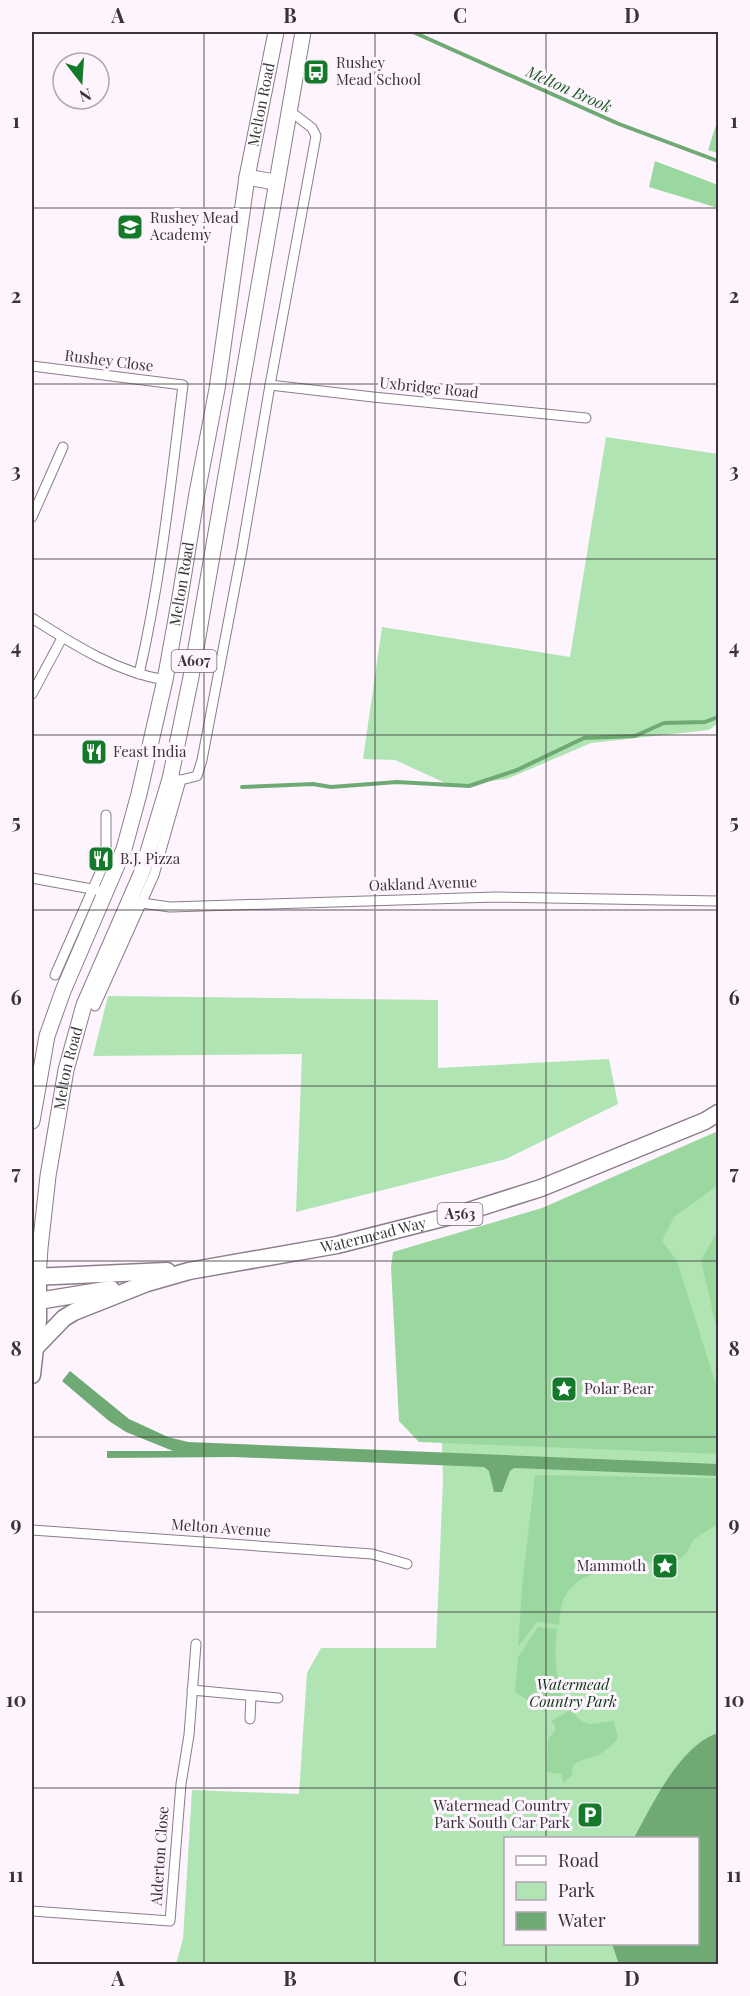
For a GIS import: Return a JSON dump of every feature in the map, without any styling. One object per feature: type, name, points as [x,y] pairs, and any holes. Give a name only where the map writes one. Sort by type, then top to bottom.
[{"type":"highway","name":"Watermead Way","points":[[36,1347],[64,1318],[74,1312],[147,1283],[189,1271],[337,1245],[459,1214],[541,1188],[705,1121],[718,1113]]},
{"type":"highway","name":"Watermead Way","points":[[35,1277],[189,1271]]},
{"type":"highway","name":"Melton Road","points":[[32,1375],[36,1347],[35,1277]]},
{"type":"highway","name":"Watermead Way","points":[[35,1302],[147,1283]]},
{"type":"main road","name":"Melton Road","points":[[32,1121],[47,1036],[99,891],[124,849],[140,794],[165,680],[180,597],[217,389],[247,177],[276,32]]},
{"type":"main road","name":"Melton Road","points":[[35,1277],[48,1176],[66,1070],[90,1005],[134,902],[142,872],[176,780],[216,527],[244,380],[303,32]]},
{"type":"main road","points":[[247,177],[269,181],[276,185]]},
{"type":"main road","points":[[180,597],[190,592],[201,530],[205,526],[216,527]]},
{"type":"main road","points":[[60,998],[90,1005]]},
{"type":"street","name":"Melton Road","points":[[176,780],[197,776],[202,760],[316,136],[312,128],[290,111]]},
{"type":"street","name":"Rushey Close","points":[[32,366],[183,385],[165,533],[152,614],[139,674]]},
{"type":"street","name":"Uxbridge Road","points":[[270,385],[384,399],[586,418]]},
{"type":"street","points":[[32,518],[63,447]]},
{"type":"street","points":[[32,618],[62,638],[107,662],[139,674],[165,680]]},
{"type":"street","points":[[32,693],[62,638]]},
{"type":"street","points":[[55,975],[99,891],[106,860],[106,815]]},
{"type":"street","points":[[32,878],[99,891]]},
{"type":"street","name":"Oakland Avenue","points":[[134,902],[170,907],[496,897],[718,901]]},
{"type":"street","name":"Melton Avenue","points":[[32,1530],[372,1554],[407,1564]]},
{"type":"street","name":"Alderton Close","points":[[32,1911],[170,1921],[181,1784],[189,1735],[196,1644]]},
{"type":"street","points":[[192,1690],[278,1698]]},
{"type":"street","points":[[250,1696],[250,1719]]},
{"type":"green space","points":[[606,437],[718,454],[718,723],[709,730],[591,743],[507,779],[452,786],[395,760],[363,759],[382,627],[570,657]]},
{"type":"green space","points":[[108,996],[438,1000],[438,1068],[609,1059],[618,1104],[506,1159],[296,1212],[302,1054],[93,1056]]},
{"type":"green space","name":"Watermead Country Park","points":[[718,1142],[718,1964],[176,1964],[183,1939],[192,1790],[299,1794],[307,1673],[321,1648],[436,1648],[443,1480],[438,1308]]},
{"type":"shaded area","points":[[718,119],[718,153],[708,150]]},
{"type":"shaded area","points":[[655,161],[718,185],[718,208],[649,187]]},
{"type":"shaded area","points":[[718,1131],[718,1185],[674,1217],[662,1241],[677,1261],[718,1391],[718,1454],[419,1442],[399,1421],[391,1267],[393,1252],[542,1208]]},
{"type":"shaded area","points":[[718,1230],[718,1335],[701,1260]]},
{"type":"shaded area","points":[[535,1475],[718,1478],[718,1524],[694,1539],[686,1554],[679,1559],[672,1561],[654,1558],[651,1563],[589,1575],[579,1581],[563,1601],[559,1625],[537,1622],[518,1647],[522,1586]]},
{"type":"shaded area","points":[[538,1627],[557,1629],[556,1664],[562,1698],[544,1711],[531,1708],[529,1701],[515,1692],[518,1657]]},
{"type":"shaded area","points":[[571,1710],[587,1723],[614,1721],[618,1738],[600,1754],[574,1765],[572,1775],[564,1783],[561,1774],[547,1772],[548,1739],[555,1731],[555,1725],[551,1721]]},
{"type":"water","points":[[70,1371],[129,1419],[168,1437],[188,1442],[718,1464],[718,1476],[514,1468],[510,1471],[502,1492],[494,1492],[489,1471],[484,1467],[234,1457],[107,1458],[107,1451],[173,1451],[126,1432],[109,1421],[62,1381]]},
{"type":"water","points":[[718,1733],[718,1964],[619,1964],[612,1945],[699,1945],[699,1837],[635,1837],[668,1778],[691,1750]]},
{"type":"waterway","name":"Melton Brook","points":[[413,32],[619,124],[718,161]]},
{"type":"waterway","points":[[242,787],[313,784],[331,787],[397,782],[469,786],[517,770],[584,738],[635,736],[664,723],[705,722],[718,717]]},
{"type":"place","name":"Rushey Mead School","points":[[316,72]]},
{"type":"place","name":"Rushey Mead Academy","points":[[130,227]]},
{"type":"place","name":"Feast India","points":[[94,752]]},
{"type":"place","name":"B.J. Pizza","points":[[101,859]]},
{"type":"place","name":"Polar Bear","points":[[564,1389]]},
{"type":"place","name":"Mammoth","points":[[665,1566]]},
{"type":"place","name":"Watermead Country Park South Car Park","points":[[590,1815]]}]
